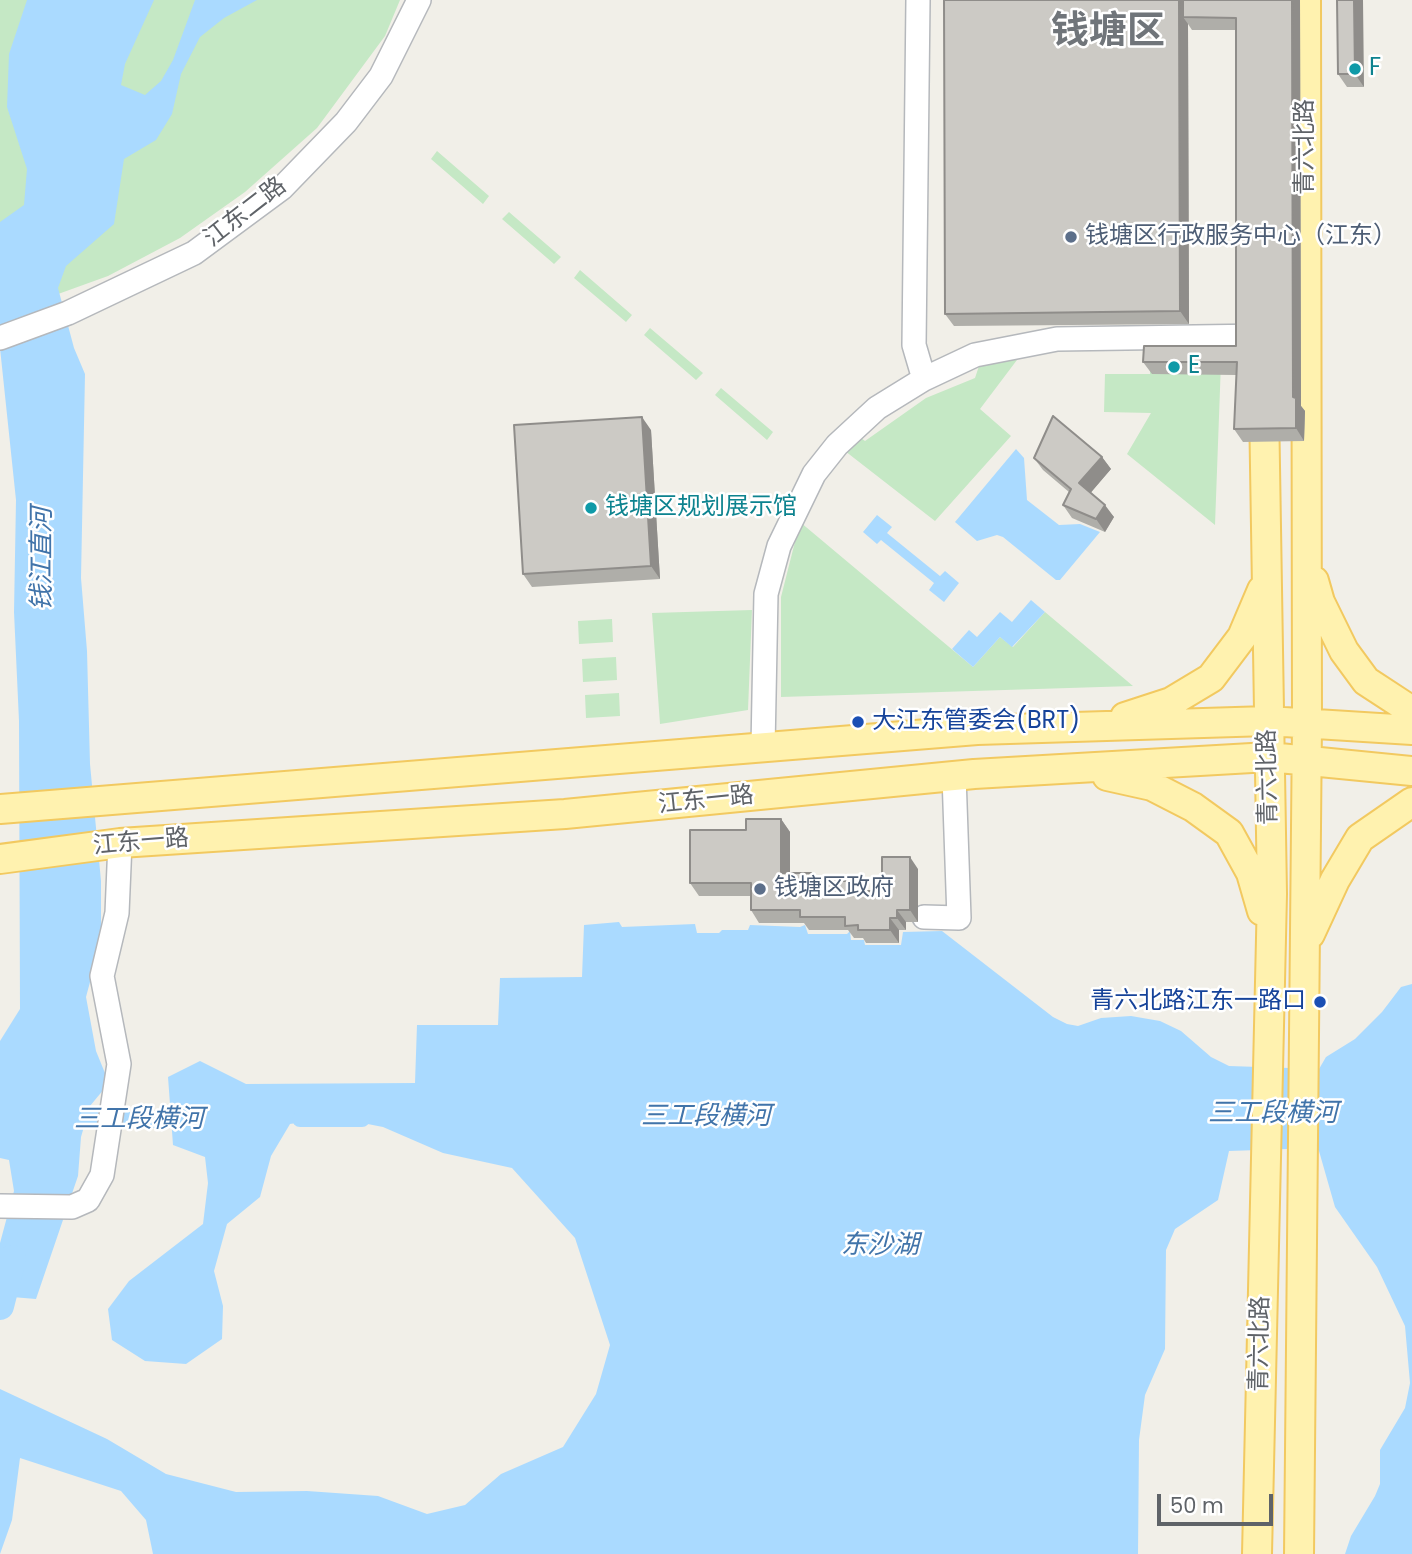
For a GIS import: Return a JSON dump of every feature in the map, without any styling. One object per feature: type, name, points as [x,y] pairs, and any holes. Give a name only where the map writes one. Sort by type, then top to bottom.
[{"type":"main road","name":"青六北路","points":[[1299,1554],[1305,1154],[1308,558],[1306,0]]},
{"type":"main road","name":"青六北路","points":[[1257,1554],[1270,944],[1264,347]]},
{"type":"main road","points":[[1308,558],[1320,602],[1344,651],[1366,681],[1412,711]]},
{"type":"main road","points":[[1096,727],[1171,702],[1211,678],[1242,637],[1266,581]]},
{"type":"main road","name":"江东一路","points":[[0,809],[977,730],[1268,721],[1412,730]]},
{"type":"main road","name":"江东一路","points":[[0,859],[111,845],[565,814],[954,776],[1269,757],[1412,771]]},
{"type":"main road","points":[[1073,769],[1152,786],[1193,807],[1229,834],[1251,873],[1270,944]]},
{"type":"main road","points":[[1306,942],[1335,880],[1360,838],[1412,802]]},
{"type":"street","name":"江东二路","points":[[0,338],[68,313],[194,253],[282,188],[346,122],[381,76],[419,0]]},
{"type":"street","points":[[918,0],[914,345],[924,379]]},
{"type":"street","points":[[763,747],[766,594],[779,546],[791,515],[814,474],[837,445],[877,408],[924,379],[975,355],[1057,340],[1264,347]]},
{"type":"street","points":[[923,917],[966,917],[954,776]]},
{"type":"street","points":[[0,1206],[72,1206],[88,1200],[102,1175],[119,1064],[102,976],[117,913],[111,845]]},
{"type":"green space","points":[[0,0],[400,0],[385,36],[317,128],[245,192],[180,238],[108,276],[0,315]]},
{"type":"green space","points":[[437,151],[489,196],[483,204],[431,159]]},
{"type":"green space","points":[[509,212],[561,257],[554,264],[502,219]]},
{"type":"green space","points":[[580,270],[632,315],[626,322],[574,278]]},
{"type":"green space","points":[[650,328],[703,373],[696,380],[644,335]]},
{"type":"green space","points":[[1150,351],[1221,362],[1215,525],[1127,454],[1151,413],[1104,412],[1105,374],[1150,374]]},
{"type":"green space","points":[[1023,352],[980,409],[1011,436],[935,521],[845,451],[857,435],[865,441],[926,398],[975,378],[980,363]]},
{"type":"green space","points":[[721,388],[773,432],[767,440],[715,395]]},
{"type":"green space","points":[[800,522],[973,667],[1000,637],[1013,647],[1045,612],[1133,686],[781,697],[781,597]]},
{"type":"green space","points":[[752,610],[748,710],[660,724],[652,613]]},
{"type":"green space","points":[[612,619],[613,642],[579,644],[578,621]]},
{"type":"green space","points":[[616,657],[617,680],[583,682],[582,659]]},
{"type":"green space","points":[[619,693],[620,716],[586,718],[585,695]]},
{"type":"water","name":"钱江直河","points":[[27,0],[154,0],[125,64],[121,85],[145,95],[161,81],[173,60],[195,0],[257,0],[224,18],[200,37],[181,74],[172,114],[156,140],[124,159],[114,224],[66,266],[58,288],[74,348],[85,374],[81,578],[87,651],[90,764],[101,881],[101,941],[86,997],[96,1051],[109,1083],[90,1106],[81,1137],[78,1176],[36,1299],[0,1296],[0,1243],[14,1191],[9,1160],[0,1158],[0,1041],[20,1009],[19,721],[14,612],[16,500],[0,348],[0,222],[24,205],[27,169],[7,107],[9,54]]},
{"type":"water","points":[[1016,449],[1024,458],[1027,500],[1059,525],[1080,524],[1100,532],[1060,580],[1056,580],[1003,537],[997,535],[977,541],[955,522]]},
{"type":"water","points":[[877,515],[892,527],[887,533],[940,576],[945,571],[959,583],[944,602],[929,590],[934,583],[881,540],[877,544],[863,532]]},
{"type":"water","points":[[1031,600],[1045,612],[1012,647],[1000,637],[973,667],[952,649],[969,630],[977,637],[1000,612],[1012,622]]},
{"type":"water","name":"东沙湖","points":[[619,922],[622,927],[695,924],[697,933],[748,930],[750,925],[805,925],[808,934],[847,934],[850,931],[851,940],[864,940],[865,945],[901,945],[903,932],[942,931],[1053,1017],[1067,1024],[1078,1026],[1101,1018],[1131,1016],[1160,1021],[1181,1031],[1211,1057],[1229,1066],[1319,1069],[1326,1057],[1355,1039],[1382,1012],[1401,987],[1412,984],[1412,1554],[1345,1554],[1351,1536],[1380,1484],[1380,1450],[1405,1408],[1410,1383],[1405,1326],[1377,1267],[1335,1207],[1316,1148],[1229,1151],[1218,1200],[1175,1229],[1166,1250],[1165,1349],[1145,1395],[1139,1440],[1138,1554],[153,1554],[146,1520],[121,1491],[20,1458],[12,1520],[0,1554],[0,1389],[107,1439],[166,1474],[236,1492],[307,1491],[378,1496],[427,1514],[465,1505],[501,1474],[563,1447],[596,1394],[610,1345],[575,1238],[512,1168],[443,1153],[383,1127],[332,1117],[290,1124],[271,1156],[260,1197],[227,1224],[214,1271],[223,1306],[222,1339],[186,1364],[145,1361],[112,1340],[108,1309],[129,1281],[203,1224],[208,1183],[205,1157],[173,1145],[168,1077],[200,1061],[246,1084],[415,1083],[417,1025],[498,1025],[500,978],[582,977],[584,925]]},
{"type":"building","name":"钱塘区行政服务中心（江东）","points":[[944,0],[1179,0],[1180,311],[945,314]]},
{"type":"building","points":[[1183,0],[1292,0],[1293,397],[1296,398],[1296,428],[1234,429],[1237,362],[1143,362],[1144,346],[1236,346],[1236,18],[1183,17]]},
{"type":"building","points":[[1337,0],[1354,0],[1355,74],[1338,74]]},
{"type":"building","points":[[1053,416],[1102,457],[1079,483],[1105,505],[1096,519],[1063,505],[1071,489],[1034,458]]},
{"type":"building","name":"钱塘区规划展示馆","points":[[642,417],[651,566],[523,574],[514,425]]},
{"type":"building","name":"钱塘区政府","points":[[746,819],[781,819],[781,873],[811,873],[811,881],[852,881],[852,891],[882,891],[882,857],[910,857],[910,910],[897,910],[897,918],[890,918],[890,930],[858,930],[858,925],[845,926],[845,917],[800,917],[800,910],[751,910],[751,883],[690,883],[690,830],[746,830]]},
{"type":"waterway","name":"三工段横河","points":[[300,1119],[362,1119]]},
{"type":"waterway","name":"三工段横河","points":[[65,1120],[190,1120]]},
{"type":"waterway","points":[[0,1306],[12,1259]]},
{"type":"place","name":"F","points":[[1355,69]]},
{"type":"place","name":"钱塘区行政服务中心（江东）","points":[[1071,237]]},
{"type":"place","name":"E","points":[[1174,367]]},
{"type":"place","name":"钱塘区规划展示馆","points":[[591,508]]},
{"type":"place","name":"大江东管委会(BRT)","points":[[858,722]]},
{"type":"place","name":"钱塘区政府","points":[[760,889]]},
{"type":"place","name":"青六北路江东一路口","points":[[1320,1002]]},
{"type":"district","name":"钱塘区","points":[[1108,33]]}]
